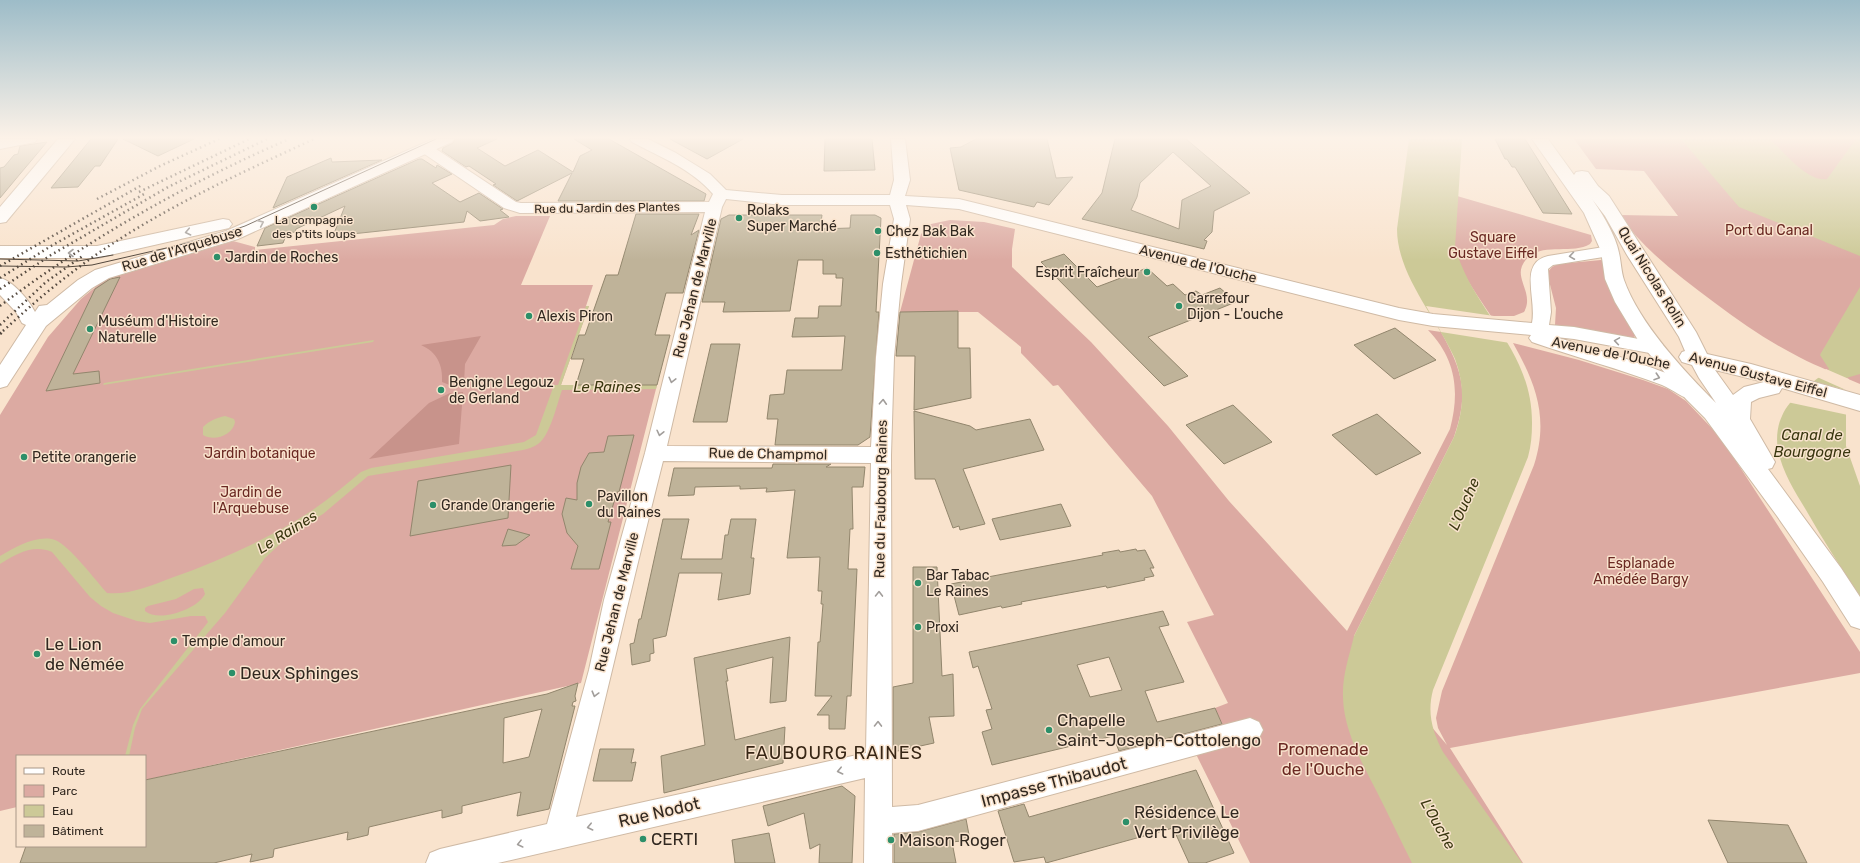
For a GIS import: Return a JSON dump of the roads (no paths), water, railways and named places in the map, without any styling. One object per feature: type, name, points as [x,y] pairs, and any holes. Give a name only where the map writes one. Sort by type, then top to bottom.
[{"type":"main road","points":[[0,218],[33,179]]},
{"type":"main road","name":"Rue de l'Arquebuse","points":[[0,252],[82,253],[126,246],[208,228],[238,219],[335,179]]},
{"type":"main road","name":"Rue de l'Arquebuse","points":[[38,323],[85,284],[102,274],[232,235],[348,179]]},
{"type":"main road","name":"Quai Nicolas Rolin","points":[[1574,179],[1602,213],[1689,336],[1681,361],[1694,394],[1712,413],[1785,509],[1832,575],[1860,618]]},
{"type":"main road","name":"Quai Nicolas Rolin","points":[[1584,179],[1603,200],[1602,213],[1610,251]]},
{"type":"main road","points":[[0,381],[55,300],[116,251],[126,246]]},
{"type":"main road","points":[[1610,251],[1668,346],[1702,385],[1756,459],[1769,474]]},
{"type":"main road","points":[[0,284],[24,309],[29,318],[38,323]]},
{"type":"main road","name":"Quai Nicolas Rolin","points":[[1681,361],[1739,419],[1763,459],[1785,509]]},
{"type":"main road","name":"Avenue Gustave Eiffel","points":[[1681,361],[1782,387],[1860,404]]},
{"type":"main road","points":[[1739,419],[1741,399],[1745,395],[1760,390],[1782,387]]},
{"type":"street","name":"Rue du Jardin des Plantes","points":[[473,179],[510,205],[520,208],[534,209],[718,200],[896,200]]},
{"type":"street","points":[[707,179],[715,185],[718,200]]},
{"type":"street","points":[[896,200],[902,179]]},
{"type":"street","name":"Rue Jehan de Marville","points":[[558,834],[601,670],[616,600],[655,453],[718,200]]},
{"type":"street","name":"Avenue de l'Ouche","points":[[896,200],[959,204],[1392,312],[1433,320],[1540,334],[1681,361]]},
{"type":"street","name":"Rue du Faubourg Raines","points":[[878,863],[880,455],[885,357],[893,276],[902,219],[896,200]]},
{"type":"street","name":"Quai Nicolas Rolin","points":[[1540,334],[1544,310],[1538,280],[1540,267],[1548,261],[1610,251]]},
{"type":"street","name":"Avenue de l'Ouche","points":[[1540,334],[1664,379],[1694,394]]},
{"type":"street","name":"Rue de Champmol","points":[[655,453],[880,455]]},
{"type":"street","name":"Impasse Thibaudot","points":[[879,821],[918,818],[1250,730]]},
{"type":"street","name":"Rue Nodot","points":[[440,863],[558,834],[878,763]]},
{"type":"water","name":"L'Ouche","points":[[1404,179],[1459,179],[1455,247],[1475,292],[1513,352],[1523,374],[1530,398],[1532,428],[1531,445],[1528,457],[1433,690],[1430,706],[1433,729],[1443,752],[1522,863],[1412,863],[1360,758],[1350,735],[1344,710],[1343,690],[1346,667],[1354,636],[1454,437],[1461,408],[1462,388],[1455,359],[1411,280],[1399,246],[1397,229]]},
{"type":"water","points":[[1715,179],[1860,179],[1860,256],[1739,207]]},
{"type":"water","name":"Canal de Bourgogne","points":[[1860,287],[1860,374],[1846,378],[1846,446],[1860,486],[1860,596],[1789,481],[1780,458],[1777,446],[1777,437],[1780,420],[1790,403],[1796,396],[1829,369],[1820,355]]},
{"type":"water","name":"Le Raines","points":[[586,306],[589,306],[561,385],[657,385],[656,389],[562,390],[550,427],[542,440],[533,447],[523,450],[368,476],[323,514],[292,533],[265,558],[225,613],[142,709],[135,728],[129,755],[125,755],[133,725],[140,709],[208,622],[205,616],[191,616],[150,623],[137,621],[113,613],[90,597],[52,552],[45,550],[38,549],[25,551],[0,564],[0,556],[27,542],[41,539],[55,540],[61,543],[82,564],[107,593],[124,593],[148,587],[224,557],[276,532],[315,508],[361,472],[371,468],[524,442],[536,435],[554,385],[558,385]],"holes":[[[203,588],[205,594],[201,600],[187,609],[168,615],[159,616],[145,611],[145,608],[148,606],[176,599],[194,589]]]},
{"type":"water","points":[[374,340],[373,342],[103,385],[104,383]]},
{"type":"water","points":[[225,416],[234,419],[235,422],[234,427],[227,434],[212,438],[203,435],[203,427],[205,425],[213,420]]},
{"type":"tram line","points":[[0,266],[66,267],[92,265],[210,238],[245,226],[348,179]]},
{"type":"tram line","points":[[0,259],[78,261],[113,255]]},
{"type":"railway","points":[[97,199],[135,179]]},
{"type":"railway","points":[[139,192],[165,179]]},
{"type":"railway","points":[[0,289],[51,255],[184,179]]},
{"type":"railway","points":[[0,306],[34,281],[103,235],[204,179]]},
{"type":"railway","points":[[3,331],[61,281],[98,253],[157,217],[229,179]]},
{"type":"railway","points":[[0,266],[142,185]]},
{"type":"railway","points":[[0,278],[51,246],[146,193]]},
{"type":"railway","points":[[0,325],[46,282],[84,255]]},
{"type":"railway","points":[[0,334],[3,331]]},
{"type":"place","name":"La compagnie des p'tits loups","points":[[314,207]]},
{"type":"place","name":"Rolaks Super Marché","points":[[739,218]]},
{"type":"place","name":"Chez Bak Bak","points":[[878,231]]},
{"type":"place","name":"Esthétichien","points":[[877,253]]},
{"type":"place","name":"Jardin de Roches","points":[[217,257]]},
{"type":"place","name":"Esprit Fraîcheur","points":[[1147,272]]},
{"type":"place","name":"Carrefour Dijon - L'ouche","points":[[1179,306]]},
{"type":"place","name":"Alexis Piron","points":[[529,316]]},
{"type":"place","name":"Muséum d'Histoire Naturelle","points":[[90,329]]},
{"type":"place","name":"Benigne Legouz de Gerland","points":[[441,390]]},
{"type":"place","name":"Petite orangerie","points":[[24,457]]},
{"type":"place","name":"Pavillon du Raines","points":[[589,504]]},
{"type":"place","name":"Grande Orangerie","points":[[433,505]]},
{"type":"place","name":"Bar Tabac Le Raines","points":[[918,583]]},
{"type":"place","name":"Proxi","points":[[918,627]]},
{"type":"place","name":"Temple d'amour","points":[[174,641]]},
{"type":"place","name":"Le Lion de Némée","points":[[37,654]]},
{"type":"place","name":"Deux Sphinges","points":[[232,673]]},
{"type":"place","name":"Chapelle Saint-Joseph-Cottolengo","points":[[1049,730]]},
{"type":"place","name":"Résidence Le Vert Privilège","points":[[1126,822]]},
{"type":"place","name":"CERTI","points":[[643,839]]},
{"type":"place","name":"Maison Roger","points":[[891,840]]},
{"type":"district","name":"FAUBOURG RAINES","points":[[834,753]]},
{"type":"park label","name":"Port du Canal","points":[[1769,230]]},
{"type":"park label","name":"Square Gustave Eiffel","points":[[1493,246]]},
{"type":"park label","name":"Jardin botanique","points":[[260,453]]},
{"type":"park label","name":"Jardin de l'Arquebuse","points":[[251,500]]},
{"type":"park label","name":"Esplanade Amédée Bargy","points":[[1641,572]]},
{"type":"park label","name":"Promenade de l'Ouche","points":[[1323,759]]}]
